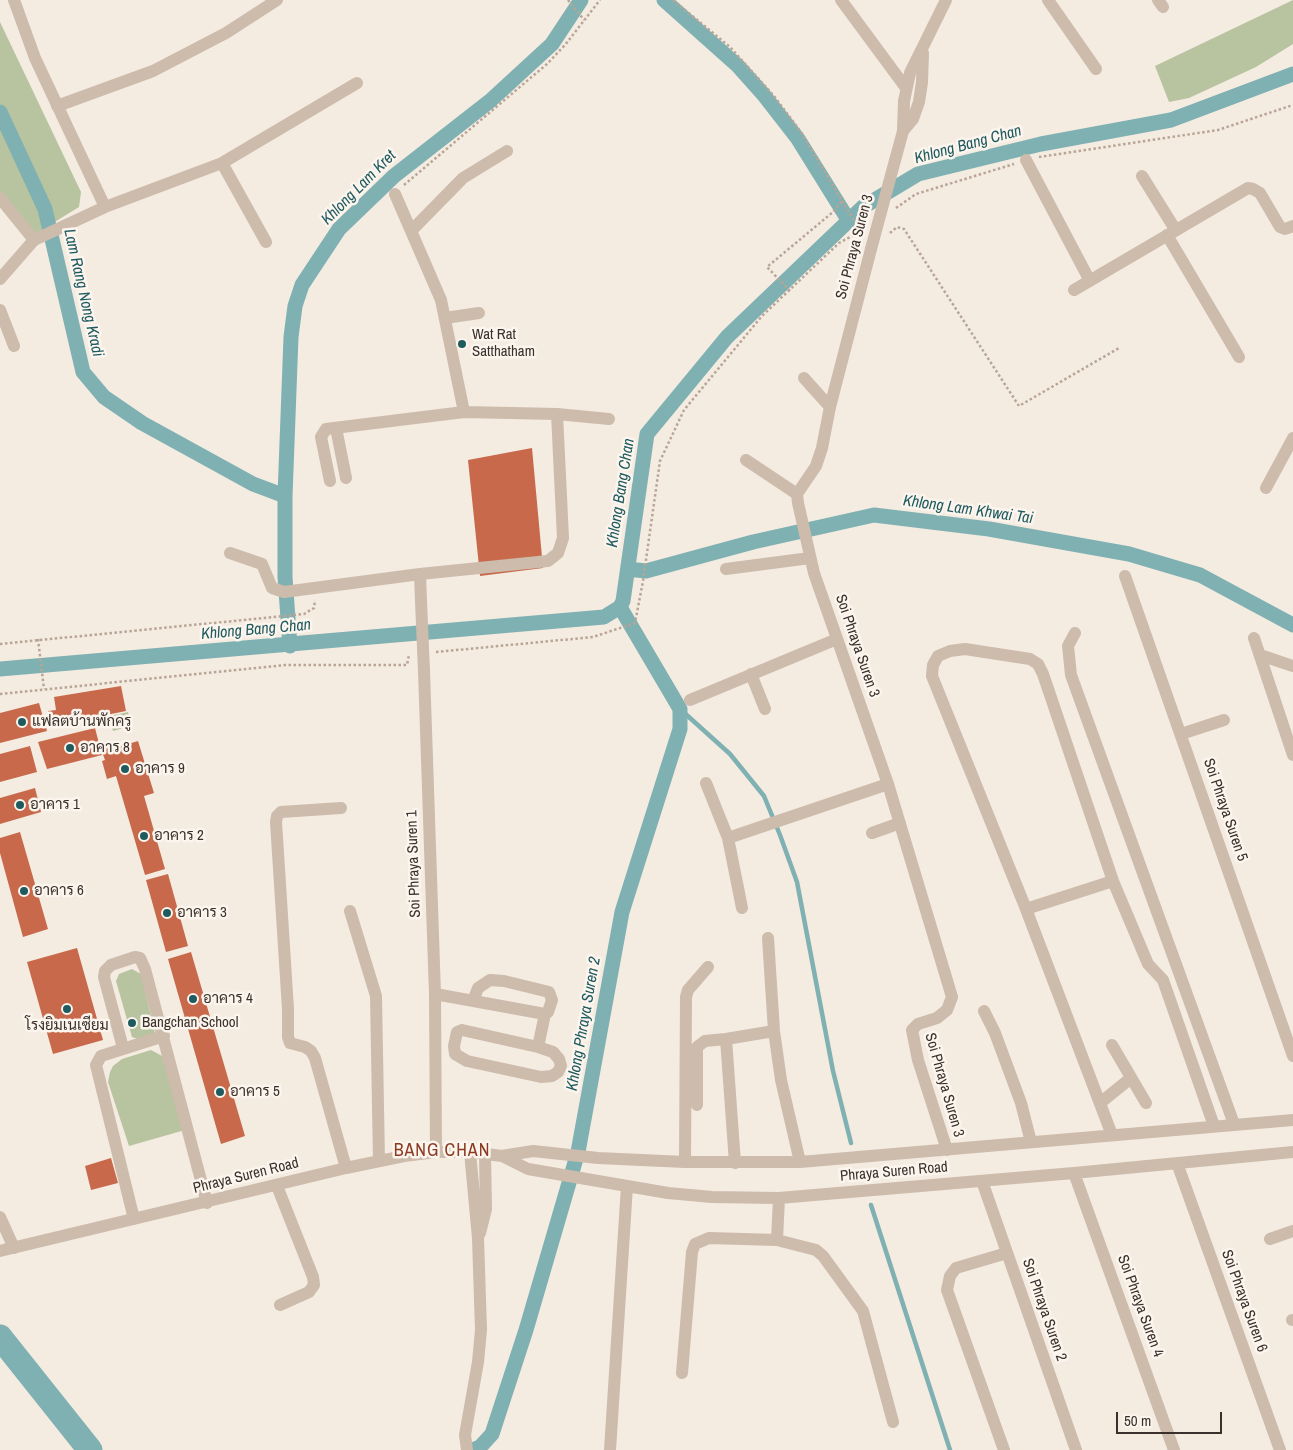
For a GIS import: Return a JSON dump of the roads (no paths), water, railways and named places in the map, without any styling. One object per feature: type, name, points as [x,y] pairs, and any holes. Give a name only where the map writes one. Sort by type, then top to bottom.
[{"type":"street","points":[[14,0],[35,58],[106,207]]},
{"type":"street","points":[[57,106],[153,71],[226,33],[277,0]]},
{"type":"street","points":[[841,0],[906,88]]},
{"type":"street","points":[[903,131],[906,88],[910,73],[923,50],[928,33],[946,0]]},
{"type":"street","points":[[1048,0],[1096,69]]},
{"type":"street","points":[[903,131],[913,119],[919,102],[923,50]]},
{"type":"street","points":[[0,280],[38,238],[106,207],[222,163],[357,83]]},
{"type":"street","name":"Soi Phraya Suren 3","points":[[903,131],[830,407],[822,448],[816,466],[798,499],[809,554],[888,784],[952,997],[947,1010],[937,1018],[918,1024],[912,1030],[918,1060],[947,1150]]},
{"type":"street","points":[[411,231],[462,178],[506,151]]},
{"type":"street","points":[[1026,160],[1090,280]]},
{"type":"street","points":[[222,163],[266,242]]},
{"type":"street","points":[[1142,176],[1238,357]]},
{"type":"street","points":[[1074,290],[1248,188],[1253,188],[1260,193],[1280,227],[1285,229],[1293,226]]},
{"type":"street","points":[[395,194],[441,300],[464,412]]},
{"type":"street","points":[[0,198],[38,238]]},
{"type":"street","points":[[0,310],[14,346]]},
{"type":"street","points":[[445,318],[479,313]]},
{"type":"street","points":[[804,378],[830,407]]},
{"type":"street","points":[[330,481],[321,437],[326,429],[464,412],[557,414],[610,419]]},
{"type":"street","points":[[230,552],[262,564],[272,588],[284,592],[420,574],[548,561],[558,553],[563,538],[557,414]]},
{"type":"street","points":[[336,428],[346,478]]},
{"type":"street","points":[[1266,488],[1293,438]]},
{"type":"street","points":[[746,460],[798,499]]},
{"type":"street","points":[[726,569],[809,554]]},
{"type":"street","name":"Soi Phraya Suren 1","points":[[420,574],[434,994],[436,1152]]},
{"type":"street","name":"Soi Phraya Suren 5","points":[[1125,576],[1293,1056]]},
{"type":"street","points":[[1075,633],[1068,646],[1071,675],[1234,1124]]},
{"type":"street","points":[[690,700],[837,638]]},
{"type":"street","points":[[1254,638],[1293,756]]},
{"type":"street","points":[[1112,1135],[1026,909],[932,676],[933,665],[938,656],[950,651],[965,649],[1030,659],[1038,664],[1044,674],[1113,881],[1148,964],[1162,980],[1214,1126]]},
{"type":"street","points":[[1260,655],[1293,666]]},
{"type":"street","points":[[751,674],[765,709]]},
{"type":"street","points":[[1181,734],[1224,720]]},
{"type":"street","points":[[706,782],[728,838],[742,908]]},
{"type":"street","points":[[728,838],[888,784]]},
{"type":"street","points":[[341,808],[281,812],[277,816],[276,822],[288,1009],[288,1037],[290,1043],[305,1047],[311,1051],[315,1058],[346,1168]]},
{"type":"street","points":[[872,833],[900,823]]},
{"type":"street","points":[[1026,909],[1113,881]]},
{"type":"street","points":[[350,911],[376,996],[379,1161]]},
{"type":"street","points":[[768,938],[774,1031],[781,1080],[800,1162]]},
{"type":"street","points":[[123,1048],[104,977],[105,971],[111,965],[127,958],[135,957],[143,962],[207,1203]]},
{"type":"street","points":[[685,1162],[686,997],[688,990],[708,966]]},
{"type":"street","points":[[473,1001],[478,988],[484,982],[490,980],[504,981],[549,992],[552,1000],[548,1012],[545,1014],[538,1047]]},
{"type":"street","points":[[434,994],[545,1014]]},
{"type":"street","points":[[984,1011],[995,1033],[1021,1103],[1032,1142]]},
{"type":"street","points":[[462,1030],[538,1047],[553,1052],[559,1059],[561,1066],[558,1072],[552,1076],[541,1078],[467,1061],[455,1054],[454,1038],[457,1032],[462,1030]]},
{"type":"street","points":[[697,1105],[697,1048],[705,1041],[774,1031]]},
{"type":"street","points":[[134,1219],[96,1065],[101,1056],[164,1036]]},
{"type":"street","points":[[726,1039],[735,1163]]},
{"type":"street","points":[[1112,1045],[1146,1103]]},
{"type":"street","points":[[1100,1103],[1131,1078]]},
{"type":"street","name":"Phraya Suren Road","points":[[0,1251],[207,1203],[346,1168],[436,1152],[470,1152],[502,1156],[533,1151],[598,1158],[685,1162],[800,1162],[1293,1120]]},
{"type":"street","points":[[467,1450],[465,1436],[478,1362],[480,1338],[478,1238],[470,1152]]},
{"type":"street","name":"Phraya Suren Road","points":[[502,1156],[528,1169],[594,1182],[712,1198],[779,1198],[1293,1152]]},
{"type":"street","points":[[478,1238],[486,1209],[485,1154]]},
{"type":"street","name":"Soi Phraya Suren 6","points":[[1177,1163],[1280,1450]]},
{"type":"street","name":"Soi Phraya Suren 4","points":[[1074,1173],[1174,1450]]},
{"type":"street","name":"Soi Phraya Suren 2","points":[[982,1181],[1076,1450]]},
{"type":"street","points":[[277,1186],[313,1277],[314,1285],[309,1292],[280,1306]]},
{"type":"street","points":[[610,1450],[627,1186]]},
{"type":"street","points":[[777,1240],[779,1198]]},
{"type":"street","points":[[0,1217],[14,1248]]},
{"type":"street","points":[[1270,1238],[1293,1231]]},
{"type":"street","points":[[682,1373],[692,1252],[695,1244],[709,1238],[777,1240],[816,1250],[823,1256],[841,1284],[856,1300],[863,1311],[893,1422]]},
{"type":"street","points":[[1004,1450],[947,1290],[950,1276],[956,1268],[1007,1253]]},
{"type":"waterway","name":"Khlong Lam Kret","points":[[290,646],[285,577],[285,496],[291,337],[295,306],[302,285],[339,229],[394,176],[490,101],[552,44],[581,0]]},
{"type":"waterway","points":[[664,0],[738,66],[763,94],[798,139],[849,221]]},
{"type":"waterway","name":"Khlong Bang Chan","points":[[0,669],[604,617],[620,607],[623,601],[647,434],[727,337],[863,207],[918,174],[1041,144],[1171,120],[1293,74]]},
{"type":"waterway","name":"Lam Rang Nong Kradi","points":[[0,112],[45,209],[83,372],[104,397],[142,423],[253,484],[285,496]]},
{"type":"waterway","name":"Khlong Lam Khwai Tai","points":[[628,569],[646,571],[753,542],[874,515],[989,529],[1129,554],[1200,575],[1293,625]]},
{"type":"waterway","name":"Khlong Phraya Suren 2","points":[[473,1450],[480,1447],[492,1434],[526,1330],[578,1152],[622,912],[680,729],[680,709],[620,607]]},
{"type":"waterway","points":[[680,709],[730,754],[764,796],[780,835],[797,882],[833,1071],[851,1143]]},
{"type":"waterway","points":[[871,1205],[950,1450]]},
{"type":"waterway","points":[[0,1337],[90,1450]]},
{"type":"place","name":"Wat Rat Satthatham","points":[[462,344]]},
{"type":"place","name":"แฟลตบ้านพักครู","points":[[22,722]]},
{"type":"place","name":"อาคาร 8","points":[[70,748]]},
{"type":"place","name":"อาคาร 9","points":[[125,769]]},
{"type":"place","name":"อาคาร 1","points":[[20,805]]},
{"type":"place","name":"อาคาร 2","points":[[144,836]]},
{"type":"place","name":"อาคาร 6","points":[[24,891]]},
{"type":"place","name":"อาคาร 3","points":[[167,913]]},
{"type":"place","name":"อาคาร 4","points":[[193,999]]},
{"type":"place","name":"โรงยิมเนเซียม","points":[[67,1009]]},
{"type":"place","name":"Bangchan School","points":[[132,1023]]},
{"type":"place","name":"อาคาร 5","points":[[220,1092]]},
{"type":"district","name":"BANG CHAN","points":[[442,1151]]}]
